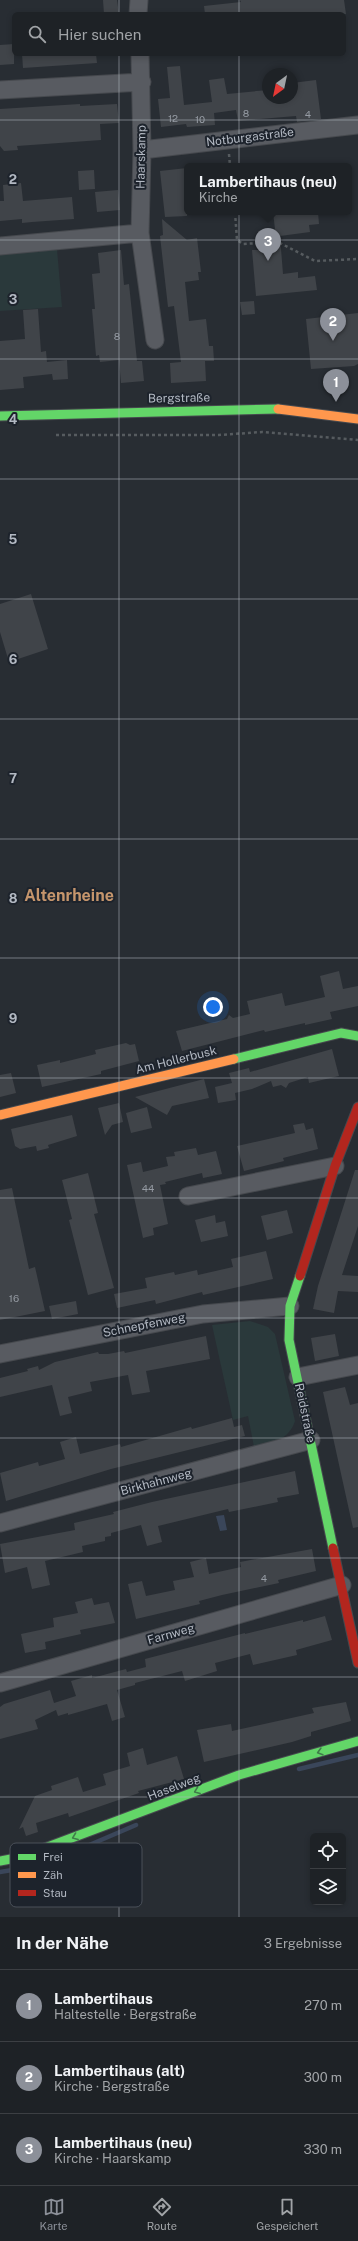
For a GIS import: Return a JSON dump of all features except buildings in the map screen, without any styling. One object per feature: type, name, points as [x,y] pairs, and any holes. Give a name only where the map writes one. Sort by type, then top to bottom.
[{"type":"street","points":[[138,12],[139,0]]},
{"type":"street","name":"Haarskamp","points":[[140,56],[142,82],[142,150],[140,233],[155,340]]},
{"type":"street","points":[[0,90],[142,82]]},
{"type":"street","name":"Notburgastraße","points":[[142,150],[358,125]]},
{"type":"street","points":[[0,246],[140,233]]},
{"type":"street","name":"Bergstraße","points":[[0,416],[281,409],[358,419]]},
{"type":"street","name":"Am Hollerbusk","points":[[0,1115],[341,1033],[358,1036]]},
{"type":"street","name":"Reidstraße","points":[[358,1107],[335,1166],[290,1306],[289,1340],[358,1662]]},
{"type":"street","points":[[188,1196],[335,1166]]},
{"type":"street","name":"Schnepfenweg","points":[[0,1354],[203,1314],[290,1306]]},
{"type":"street","points":[[298,1377],[358,1365]]},
{"type":"street","name":"Birkhahnweg","points":[[0,1523],[311,1440]]},
{"type":"street","name":"Farnweg","points":[[0,1683],[342,1585]]},
{"type":"street","name":"Haselweg","points":[[58,1843],[239,1775],[358,1741]]},
{"type":"street","name":"Haselweg","points":[[0,1860],[10,1859]]},
{"type":"path","points":[[235,215],[238,240],[243,244],[278,242],[315,261],[358,259]]},
{"type":"path","points":[[49,434],[220,435],[262,432],[358,440]]},
{"type":"shaded area","points":[[57,249],[62,307],[0,311],[0,254]]},
{"type":"shaded area","points":[[250,1321],[268,1327],[275,1334],[295,1421],[289,1433],[284,1437],[267,1444],[254,1447],[248,1416],[233,1420],[212,1325]]},
{"type":"water","points":[[224,1515],[227,1530],[220,1531],[216,1516]]},
{"type":"waterway","points":[[299,1769],[358,1755]]},
{"type":"waterway","points":[[94,1843],[136,1825]]},
{"type":"waterway","points":[[0,1872],[10,1870]]},
{"type":"traffic: fast","points":[[0,416],[278,409]]},
{"type":"traffic: fast","points":[[234,1059],[341,1033],[358,1036]]},
{"type":"traffic: fast","points":[[300,1276],[290,1306],[289,1340],[333,1548]]},
{"type":"traffic: fast","points":[[58,1843],[239,1775],[358,1741]]},
{"type":"traffic: fast","points":[[0,1861],[10,1859]]},
{"type":"traffic: slow","points":[[278,409],[358,419]]},
{"type":"traffic: slow","points":[[0,1115],[234,1059]]},
{"type":"traffic: jam","points":[[300,1276],[335,1166],[358,1107]]},
{"type":"traffic: jam","points":[[333,1548],[358,1663]]},
{"type":"place","name":"Lambertihaus (neu)","points":[[268,261]]},
{"type":"place","name":"Lambertihaus (alt)","points":[[333,341]]},
{"type":"place","name":"Lambertihaus","points":[[336,402]]},
{"type":"district","name":"Altenrheine","points":[[69,895]]}]
